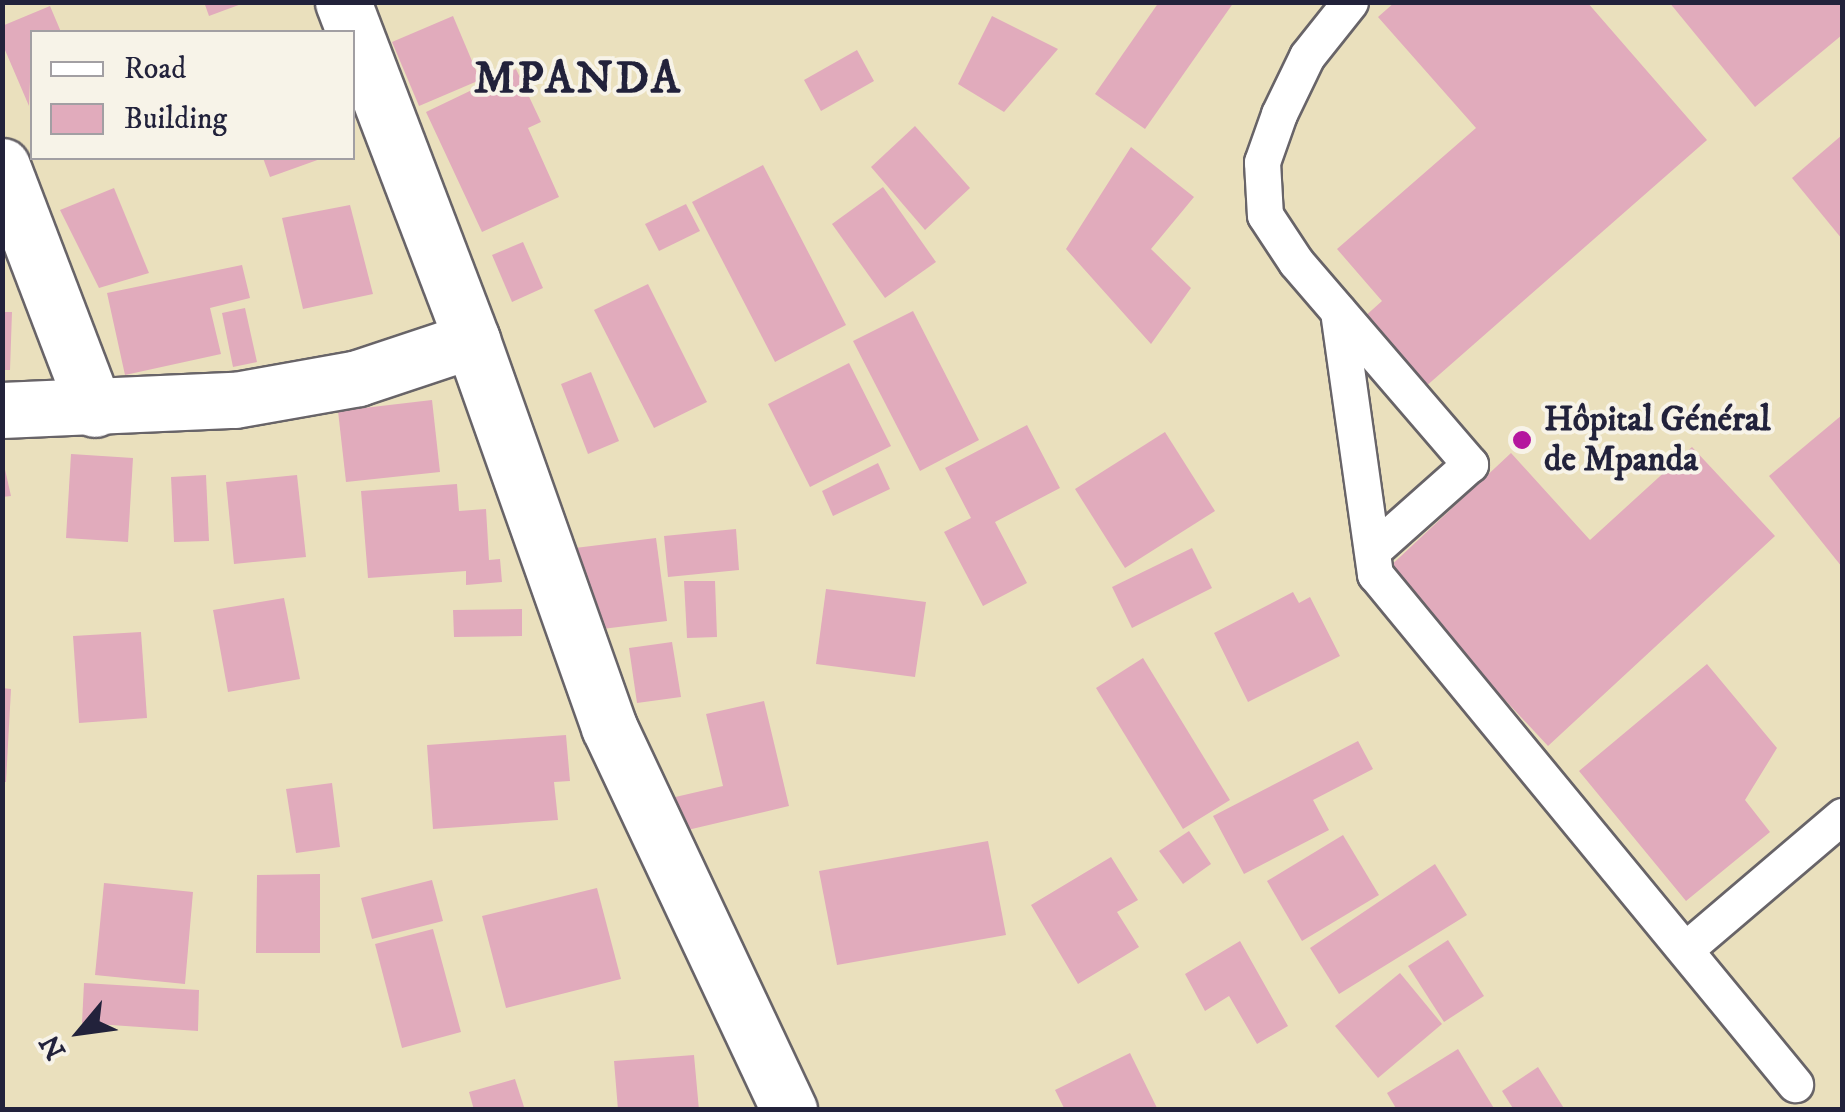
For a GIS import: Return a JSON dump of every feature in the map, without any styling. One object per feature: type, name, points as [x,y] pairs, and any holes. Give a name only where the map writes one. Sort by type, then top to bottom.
[{"type":"street","points":[[342,2],[353,30]]},
{"type":"street","points":[[355,36],[472,340],[608,727],[788,1110]]},
{"type":"street","points":[[2,166],[95,409]]},
{"type":"street","points":[[2,410],[236,400],[358,378],[472,340]]},
{"type":"lane","points":[[1350,2],[1307,56],[1279,114],[1260,190],[1276,234],[1470,464],[1373,550]]},
{"type":"lane","points":[[1338,311],[1375,574],[1688,948],[1795,1084]]},
{"type":"lane","points":[[1688,948],[1842,816]]},
{"type":"building","points":[[204,2],[244,2],[244,3],[209,16]]},
{"type":"building","points":[[1159,2],[1234,2],[1145,129],[1095,94]]},
{"type":"building","points":[[1395,2],[1587,2],[1707,140],[1424,388],[1363,318],[1382,301],[1337,249],[1476,128],[1378,17]]},
{"type":"building","points":[[1669,2],[1842,2],[1842,35],[1755,107]]},
{"type":"building","points":[[50,6],[60,30],[30,30],[29,106],[2,43],[2,26]]},
{"type":"building","points":[[453,16],[480,80],[419,106],[392,42]]},
{"type":"building","points":[[992,16],[1058,49],[1004,112],[958,84]]},
{"type":"building","points":[[857,50],[874,81],[821,111],[804,80]]},
{"type":"building","points":[[516,69],[541,122],[528,128],[559,197],[482,232],[426,112]]},
{"type":"building","points":[[915,126],[970,188],[925,230],[871,167]]},
{"type":"building","points":[[1842,135],[1842,239],[1792,178]]},
{"type":"building","points":[[1131,147],[1194,197],[1151,249],[1191,288],[1151,344],[1066,249]]},
{"type":"building","points":[[264,160],[317,160],[270,177]]},
{"type":"building","points":[[763,165],[846,325],[775,362],[692,202]]},
{"type":"building","points":[[883,187],[936,262],[885,298],[832,224]]},
{"type":"building","points":[[114,188],[149,273],[99,288],[60,210]]},
{"type":"building","points":[[686,204],[700,231],[659,251],[645,224]]},
{"type":"building","points":[[350,205],[373,294],[303,309],[282,218]]},
{"type":"building","points":[[523,242],[543,288],[512,302],[492,255]]},
{"type":"building","points":[[242,265],[250,298],[210,308],[221,354],[125,375],[107,293]]},
{"type":"building","points":[[648,284],[707,402],[654,428],[594,310]]},
{"type":"building","points":[[245,308],[257,362],[233,367],[222,313]]},
{"type":"building","points":[[913,311],[979,440],[920,471],[853,341]]},
{"type":"building","points":[[2,312],[12,312],[10,370],[2,370]]},
{"type":"building","points":[[849,363],[891,446],[810,487],[768,404]]},
{"type":"building","points":[[591,372],[619,441],[588,454],[561,384]]},
{"type":"building","points":[[432,400],[440,472],[346,482],[338,411]]},
{"type":"building","points":[[1842,415],[1842,567],[1769,476]]},
{"type":"building","points":[[1027,425],[1060,488],[995,522],[1027,583],[983,606],[944,532],[971,518],[945,468]]},
{"type":"building","points":[[1165,432],[1215,511],[1125,568],[1075,489]]},
{"type":"building","points":[[1692,447],[1775,536],[1548,746],[1385,571],[1511,453],[1590,540]]},
{"type":"building","points":[[71,454],[133,458],[128,542],[66,538]]},
{"type":"building","points":[[2,456],[11,496],[2,497]]},
{"type":"building","points":[[878,463],[890,489],[833,516],[822,491]]},
{"type":"building","points":[[206,475],[209,541],[174,542],[171,477]]},
{"type":"building","points":[[297,475],[306,557],[234,564],[226,482]]},
{"type":"building","points":[[457,484],[459,511],[486,509],[489,560],[500,559],[502,582],[466,585],[466,571],[368,578],[361,491]]},
{"type":"building","points":[[736,529],[739,570],[668,577],[664,536]]},
{"type":"building","points":[[656,538],[667,621],[586,631],[575,548]]},
{"type":"building","points":[[1192,548],[1212,588],[1132,628],[1112,587]]},
{"type":"building","points":[[684,581],[715,581],[717,637],[687,638]]},
{"type":"building","points":[[826,589],[926,602],[915,677],[816,664]]},
{"type":"building","points":[[1293,592],[1299,603],[1310,597],[1340,656],[1248,702],[1214,633]]},
{"type":"building","points":[[284,598],[300,679],[228,692],[213,610]]},
{"type":"building","points":[[522,609],[522,636],[454,637],[453,610]]},
{"type":"building","points":[[141,632],[147,718],[79,723],[73,636]]},
{"type":"building","points":[[672,642],[681,697],[637,703],[629,648]]},
{"type":"building","points":[[1143,658],[1230,800],[1183,829],[1096,688]]},
{"type":"building","points":[[1707,664],[1777,748],[1745,800],[1770,832],[1686,901],[1579,771]]},
{"type":"building","points":[[2,688],[11,689],[6,782],[2,782]]},
{"type":"building","points":[[764,701],[789,806],[679,832],[671,798],[723,786],[706,714]]},
{"type":"building","points":[[566,735],[570,781],[554,782],[558,820],[433,829],[427,745]]},
{"type":"building","points":[[1358,741],[1373,769],[1313,800],[1329,830],[1244,874],[1213,816]]},
{"type":"building","points":[[332,783],[340,847],[296,853],[286,789]]},
{"type":"building","points":[[1189,831],[1211,864],[1183,884],[1159,851]]},
{"type":"building","points":[[1343,835],[1379,895],[1302,941],[1267,881]]},
{"type":"building","points":[[988,841],[1006,935],[837,965],[819,871]]},
{"type":"building","points":[[1111,857],[1138,900],[1117,912],[1139,947],[1078,984],[1031,905]]},
{"type":"building","points":[[1435,864],[1467,915],[1339,994],[1310,948]]},
{"type":"building","points":[[320,874],[320,953],[256,953],[257,875]]},
{"type":"building","points":[[432,880],[443,921],[372,939],[361,898]]},
{"type":"building","points":[[104,883],[193,892],[185,984],[95,975]]},
{"type":"building","points":[[597,888],[621,979],[506,1008],[482,916]]},
{"type":"building","points":[[433,929],[461,1032],[402,1048],[375,944]]},
{"type":"building","points":[[1448,940],[1484,996],[1444,1022],[1408,966]]},
{"type":"building","points":[[1240,941],[1288,1026],[1257,1044],[1229,996],[1205,1011],[1185,974]]},
{"type":"building","points":[[1400,973],[1442,1024],[1378,1078],[1335,1026]]},
{"type":"building","points":[[84,983],[199,990],[198,1031],[82,1023]]},
{"type":"building","points":[[1458,1049],[1495,1110],[1397,1110],[1387,1093]]},
{"type":"building","points":[[1130,1053],[1158,1110],[1065,1110],[1055,1090]]},
{"type":"building","points":[[694,1055],[699,1110],[618,1110],[614,1061]]},
{"type":"building","points":[[1538,1067],[1565,1110],[1514,1110],[1502,1091]]},
{"type":"building","points":[[515,1079],[525,1110],[474,1110],[469,1092]]},
{"type":"place","name":"Hôpital Général de Mpanda","points":[[1522,440]]},
{"type":"district","name":"MPANDA","points":[[578,80]]}]
